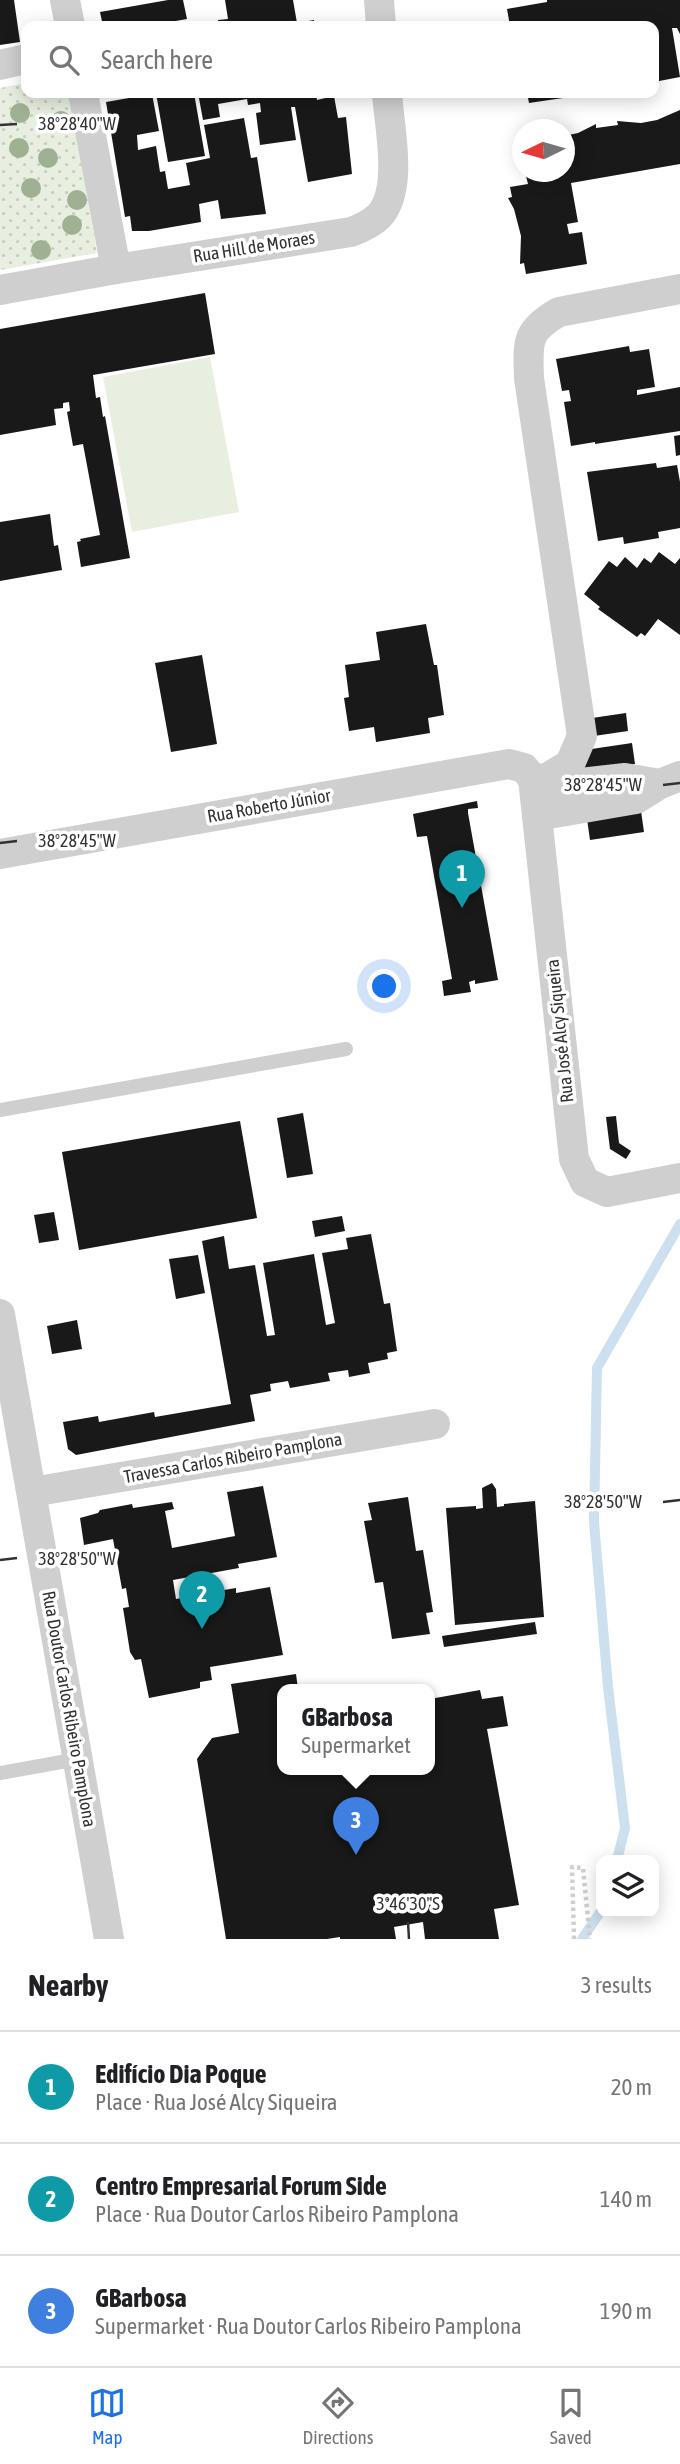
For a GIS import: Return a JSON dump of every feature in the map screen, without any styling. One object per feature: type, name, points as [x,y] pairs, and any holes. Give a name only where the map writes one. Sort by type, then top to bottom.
[{"type":"street","points":[[65,0],[70,21]]},
{"type":"street","points":[[379,0],[381,21]]},
{"type":"street","points":[[0,65],[21,60]]},
{"type":"street","points":[[84,98],[116,269]]},
{"type":"street","name":"Rua Hill de Moraes","points":[[0,290],[351,232],[368,225],[382,214],[391,195],[393,172],[387,98]]},
{"type":"street","points":[[534,794],[547,778],[570,764],[582,736],[529,378],[529,338],[545,320],[559,312],[680,289]]},
{"type":"street","name":"Rua Roberto Júnior","points":[[0,854],[509,764],[524,768],[534,794]]},
{"type":"street","points":[[534,794],[636,799],[670,780]]},
{"type":"street","name":"Rua José Alcy Siqueira","points":[[534,794],[574,1159],[585,1182],[607,1192],[680,1178]]},
{"type":"street","name":"Rua Doutor Carlos Ribeiro Pamplona","points":[[0,1314],[4,1372],[32,1492],[109,1939]]},
{"type":"street","name":"Travessa Carlos Ribeiro Pamplona","points":[[32,1492],[435,1424]]},
{"type":"lane","points":[[0,1110],[346,1049]]},
{"type":"lane","points":[[0,1773],[78,1759]]},
{"type":"path","points":[[573,1939],[572,1867],[583,1867],[590,1939]]},
{"type":"green space","points":[[21,84],[21,98],[70,98],[97,253],[0,270],[0,88]]},
{"type":"green space","points":[[210,357],[239,512],[132,532],[103,377]]},
{"type":"building","points":[[0,0],[14,0],[20,42],[0,45]]},
{"type":"building","points":[[168,0],[183,0],[187,19],[102,21],[100,12]]},
{"type":"building","points":[[225,0],[293,0],[297,21],[218,20],[228,19]]},
{"type":"building","points":[[680,0],[680,34],[677,28],[672,28],[680,77],[659,81],[659,21],[509,21],[507,9],[547,2]]},
{"type":"building","points":[[153,98],[159,131],[137,135],[138,150],[156,146],[160,172],[165,171],[168,189],[190,185],[186,163],[210,158],[204,125],[244,118],[251,158],[257,157],[266,214],[221,219],[218,200],[199,204],[201,222],[149,231],[132,231],[130,216],[125,217],[106,102]]},
{"type":"building","points":[[157,98],[195,98],[205,156],[168,162]]},
{"type":"building","points":[[199,98],[334,98],[338,118],[346,117],[352,174],[308,182],[295,107],[291,107],[296,140],[260,145],[256,113],[261,112],[260,103],[248,105],[247,99],[218,104],[220,117],[203,120]]},
{"type":"building","points":[[528,98],[563,98],[529,103]]},
{"type":"building","points":[[680,110],[680,164],[571,183],[578,222],[567,224],[569,234],[582,232],[587,264],[526,274],[524,263],[520,264],[521,236],[514,209],[508,198],[512,197],[510,187],[528,182],[575,182],[575,134],[596,124],[596,128],[618,125],[617,121],[641,123],[657,120]]},
{"type":"building","points":[[205,293],[215,354],[93,375],[96,398],[100,397],[103,417],[105,416],[130,558],[81,567],[77,542],[100,535],[83,444],[73,446],[67,412],[70,411],[69,402],[63,403],[63,408],[54,409],[56,425],[0,435],[0,329]]},
{"type":"building","points":[[629,346],[630,352],[649,349],[655,387],[637,390],[637,395],[680,387],[680,431],[571,446],[564,402],[571,401],[569,390],[562,391],[556,359]]},
{"type":"building","points":[[680,435],[680,455],[676,456],[674,436]]},
{"type":"building","points":[[656,463],[657,468],[677,465],[680,482],[680,528],[658,532],[659,538],[624,544],[623,537],[598,541],[587,472]]},
{"type":"building","points":[[50,514],[54,546],[58,545],[62,570],[0,581],[0,522]]},
{"type":"building","points":[[659,552],[675,564],[680,558],[680,635],[658,619],[645,636],[641,633],[637,637],[598,609],[600,607],[584,594],[609,561],[617,567],[625,557],[637,568],[644,558],[651,563]]},
{"type":"building","points":[[426,624],[434,665],[437,665],[444,715],[428,718],[430,733],[376,742],[374,727],[349,731],[344,698],[349,697],[345,665],[380,660],[376,632]]},
{"type":"building","points":[[202,655],[217,744],[171,752],[155,663]]},
{"type":"building","points":[[626,713],[628,731],[594,736],[592,718]]},
{"type":"building","points":[[632,743],[635,764],[581,771],[578,751]]},
{"type":"building","points":[[477,801],[478,808],[468,809],[468,813],[498,980],[475,984],[475,980],[469,982],[471,992],[444,996],[442,981],[452,979],[427,836],[417,837],[413,814]]},
{"type":"building","points":[[641,811],[644,832],[590,840],[587,819]]},
{"type":"building","points":[[303,1113],[313,1174],[287,1178],[277,1118]]},
{"type":"building","points":[[616,1116],[619,1143],[631,1151],[626,1159],[610,1149],[606,1117]]},
{"type":"building","points":[[240,1121],[257,1218],[79,1250],[62,1152]]},
{"type":"building","points":[[54,1212],[59,1240],[39,1243],[34,1215]]},
{"type":"building","points":[[342,1216],[345,1231],[315,1237],[312,1221]]},
{"type":"building","points":[[371,1234],[384,1304],[390,1303],[397,1351],[387,1353],[388,1359],[368,1363],[370,1373],[349,1377],[348,1370],[328,1373],[330,1381],[290,1388],[288,1381],[270,1384],[271,1391],[250,1395],[255,1421],[76,1455],[68,1449],[63,1422],[98,1416],[99,1422],[154,1412],[155,1417],[231,1404],[202,1241],[224,1236],[229,1269],[255,1265],[267,1336],[275,1335],[263,1263],[314,1254],[326,1325],[335,1323],[322,1253],[348,1249],[346,1238]]},
{"type":"building","points":[[198,1255],[205,1293],[176,1299],[169,1259]]},
{"type":"building","points":[[77,1320],[82,1349],[52,1354],[47,1326]]},
{"type":"building","points":[[492,1483],[496,1489],[497,1507],[535,1501],[544,1617],[455,1625],[446,1508],[483,1508],[482,1488]]},
{"type":"building","points":[[263,1486],[277,1557],[238,1564],[239,1568],[173,1580],[176,1599],[187,1597],[188,1602],[207,1598],[206,1593],[236,1588],[236,1593],[270,1587],[283,1655],[210,1667],[212,1680],[200,1682],[200,1688],[149,1698],[141,1659],[135,1660],[130,1652],[123,1608],[129,1607],[126,1588],[122,1589],[113,1539],[84,1545],[80,1518],[100,1510],[132,1504],[133,1508],[172,1502],[174,1509],[165,1511],[172,1548],[235,1536],[227,1492]]},
{"type":"building","points":[[408,1497],[416,1551],[423,1550],[433,1612],[426,1613],[430,1634],[392,1639],[383,1582],[375,1583],[364,1521],[372,1520],[368,1503]]},
{"type":"building","points":[[535,1622],[537,1634],[444,1647],[442,1636]]},
{"type":"building","points":[[296,1674],[297,1684],[277,1684],[277,1775],[435,1775],[435,1698],[480,1690],[482,1699],[503,1696],[508,1726],[487,1729],[519,1905],[494,1909],[499,1939],[425,1939],[423,1922],[394,1927],[396,1939],[226,1939],[197,1759],[212,1738],[239,1733],[231,1684]]},
{"type":"waterway","points":[[618,1855],[625,1828],[608,1687],[594,1522],[597,1368],[680,1224]]},
{"type":"waterway","points":[[582,1939],[596,1918]]},
{"type":"place","name":"Edifício Dia Poque","points":[[462,908]]},
{"type":"place","name":"Centro Empresarial Forum Side","points":[[202,1629]]},
{"type":"place","name":"GBarbosa","points":[[356,1855]]}]
